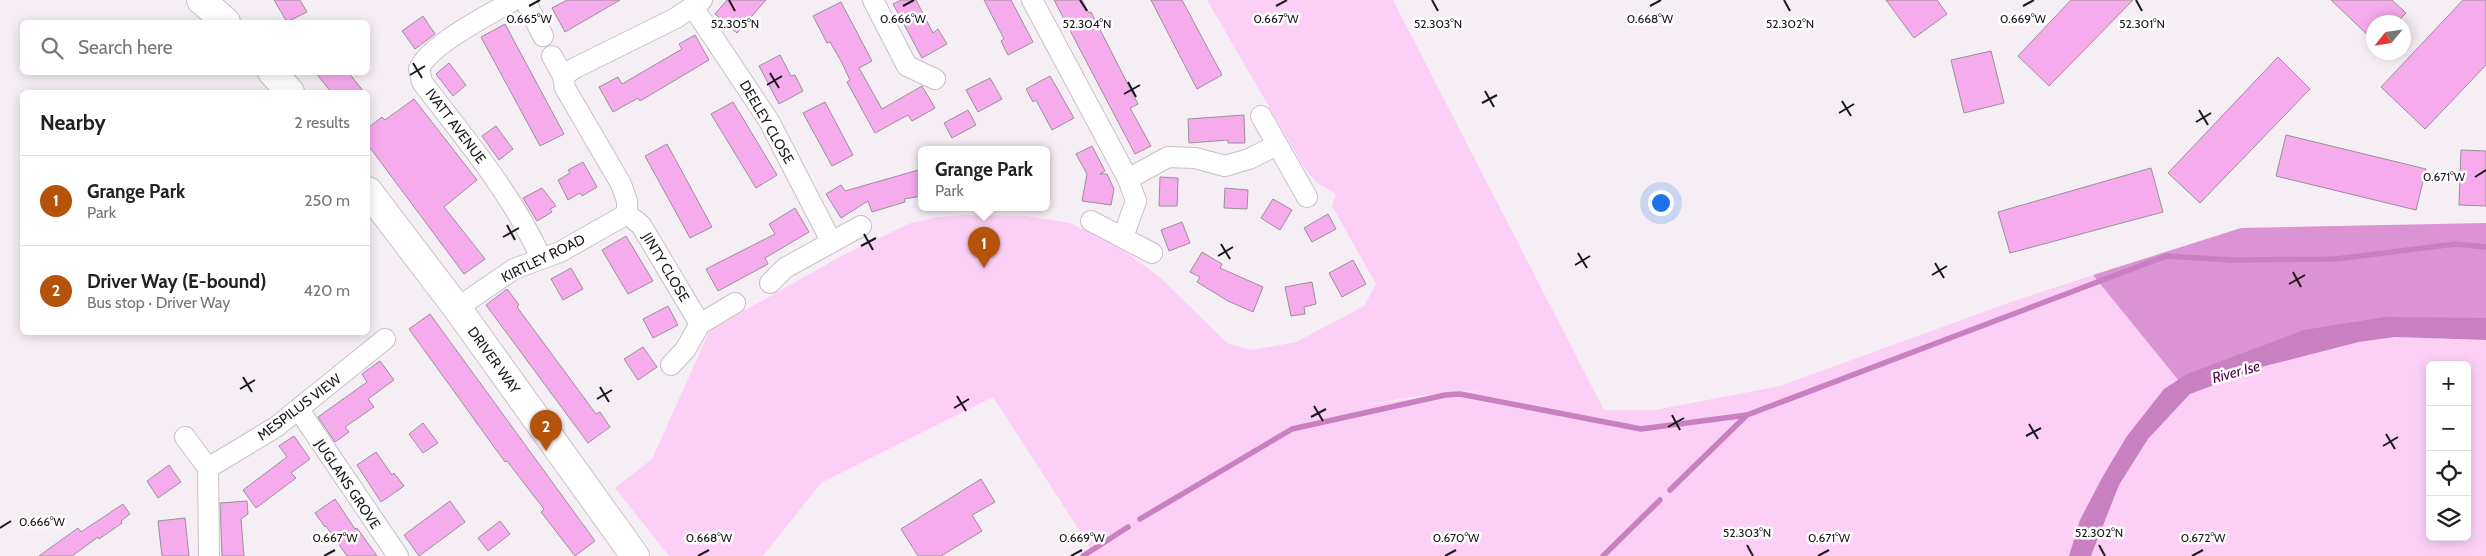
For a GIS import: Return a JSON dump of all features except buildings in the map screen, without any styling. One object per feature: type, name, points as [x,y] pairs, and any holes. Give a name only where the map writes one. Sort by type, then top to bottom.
[{"type":"main road","points":[[201,0],[224,20]]},
{"type":"main road","points":[[275,75],[288,90]]},
{"type":"main road","name":"DRIVER WAY","points":[[370,193],[457,308],[629,554]]},
{"type":"street","name":"IVATT AVENUE","points":[[514,0],[466,28],[429,54],[419,69],[422,82],[503,188],[529,230],[541,258]]},
{"type":"street","points":[[525,0],[543,36]]},
{"type":"street","points":[[873,0],[907,66],[935,79]]},
{"type":"street","points":[[1032,0],[1128,179],[1136,201],[1123,236]]},
{"type":"street","points":[[563,76],[697,4]]},
{"type":"street","name":"DEELEY CLOSE","points":[[697,4],[769,121],[831,242]]},
{"type":"street","points":[[552,56],[563,76],[566,88],[622,184],[627,202],[627,214]]},
{"type":"street","points":[[1261,116],[1307,197]]},
{"type":"street","points":[[1128,179],[1168,157],[1195,158],[1225,166],[1249,159],[1277,145]]},
{"type":"street","name":"KIRTLEY ROAD","points":[[457,308],[514,269],[560,252],[627,214]]},
{"type":"street","name":"JINTY CLOSE","points":[[627,214],[641,225],[700,324]]},
{"type":"street","points":[[1091,221],[1123,236],[1152,253]]},
{"type":"street","points":[[770,283],[784,268],[861,226]]},
{"type":"street","points":[[672,365],[685,350],[700,324],[735,303]]},
{"type":"street","name":"MESPILUS VIEW","points":[[208,468],[276,427],[386,339]]},
{"type":"street","name":"JUGLANS GROVE","points":[[299,410],[398,556]]},
{"type":"street","points":[[185,437],[208,468],[210,556]]},
{"type":"shaded area","points":[[1207,0],[1393,0],[1604,410],[1655,410],[1780,386],[2011,302],[2093,275],[2183,386],[2132,440],[2083,556],[1089,556],[1094,553],[993,397],[821,483],[763,556],[669,556],[615,488],[652,459],[710,330],[845,254],[911,223],[937,217],[966,215],[1026,216],[1070,223],[1115,244],[1162,279],[1227,343],[1252,350],[1296,342],[1364,306],[1376,284],[1332,206],[1336,194],[1316,182],[1305,169]],"holes":[[[1481,390],[1357,406],[1425,395]]]},
{"type":"shaded area","points":[[2486,223],[2486,328],[2399,328],[2183,386],[2093,275],[2241,228]]},
{"type":"shaded area","points":[[2395,337],[2486,340],[2486,556],[2091,556],[2119,485],[2148,439],[2190,394],[2265,366],[2359,342]]},
{"type":"water","name":"River Ise","points":[[2385,317],[2486,318],[2486,340],[2395,337],[2359,342],[2265,366],[2190,394],[2148,439],[2119,485],[2091,556],[2069,556],[2080,520],[2103,476],[2127,436],[2164,389],[2187,374],[2304,330]]},
{"type":"waterway","points":[[1670,490],[1747,415],[2166,256],[2231,260],[2336,259],[2455,244],[2486,247]]},
{"type":"waterway","points":[[1140,519],[1292,429],[1445,395],[1460,394],[1641,429],[1747,415]]},
{"type":"waterway","points":[[1603,556],[1660,500]]},
{"type":"waterway","points":[[1083,556],[1128,527]]},
{"type":"place","name":"Grange Park","points":[[984,268]]},
{"type":"place","name":"Driver Way (E-bound)","points":[[546,451]]}]
